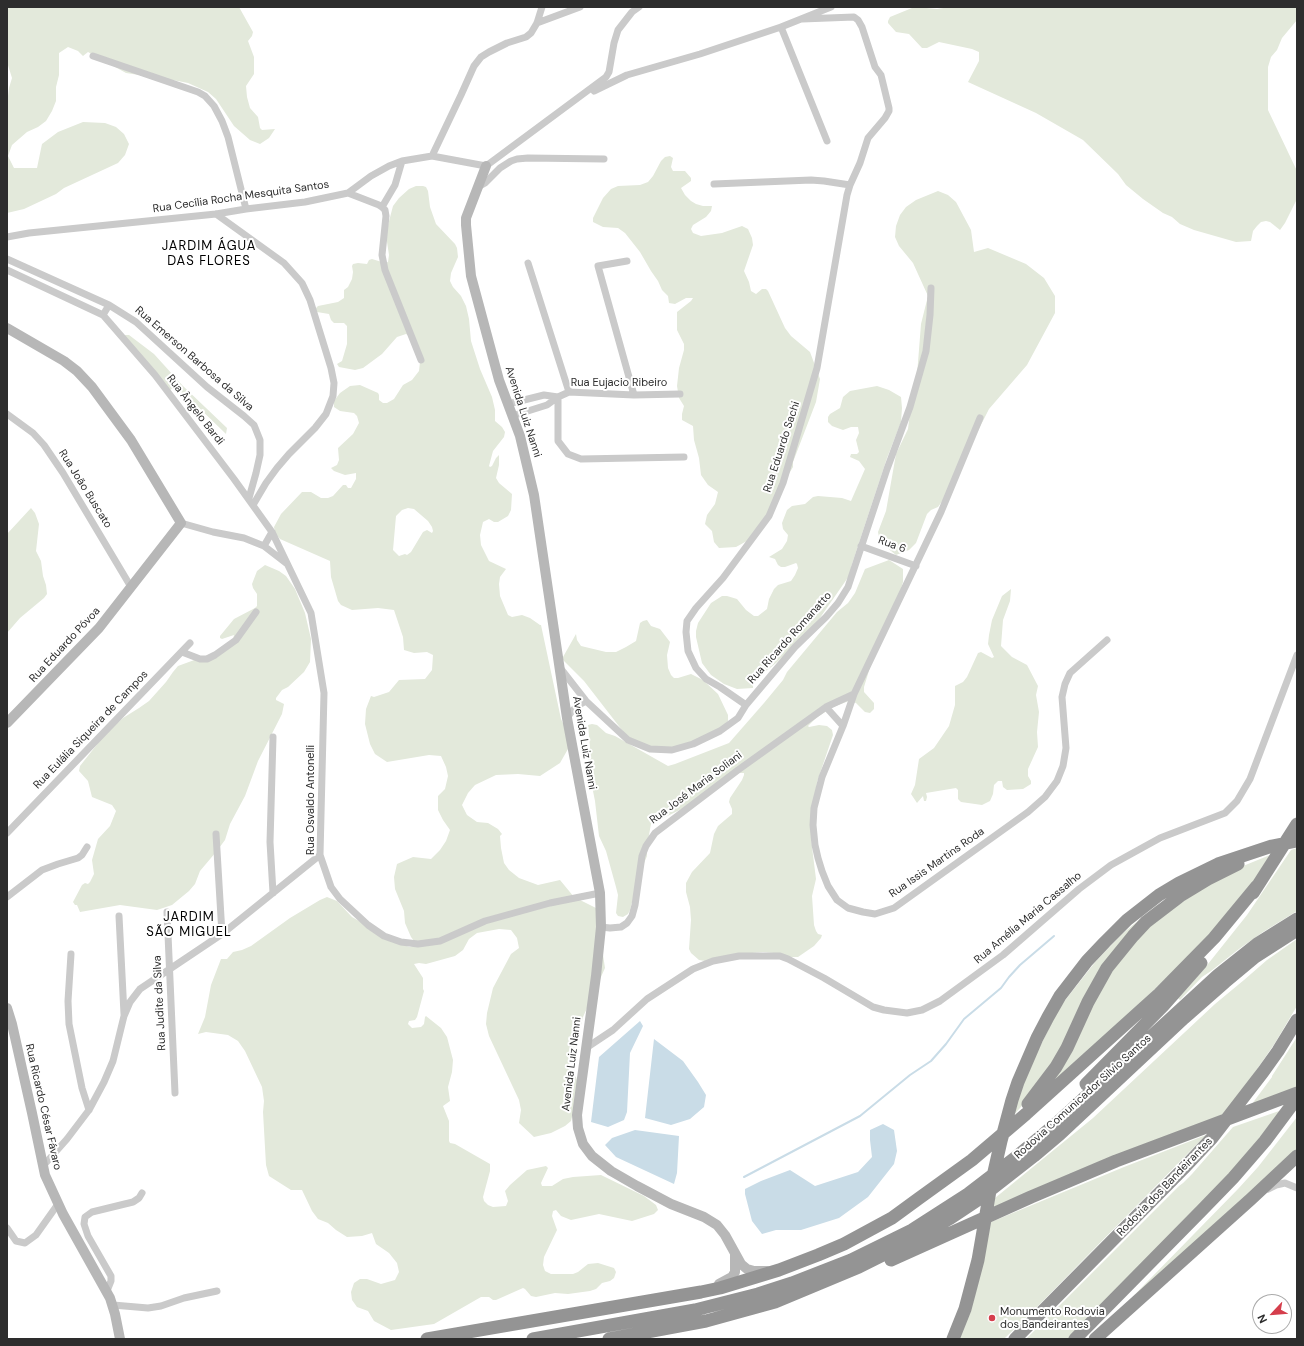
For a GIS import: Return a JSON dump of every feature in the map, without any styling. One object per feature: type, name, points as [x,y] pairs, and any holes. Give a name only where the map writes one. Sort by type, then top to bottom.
[{"type":"highway","points":[[986,1181],[1054,1117],[1163,1006],[1222,938],[1242,911],[1297,824]]},
{"type":"highway","points":[[953,1339],[965,1309],[978,1260],[991,1185],[1012,1100],[1028,1057],[1060,996],[1087,961],[1105,942],[1133,916],[1178,883],[1218,864],[1265,848],[1297,841]]},
{"type":"highway","points":[[956,1172],[1016,1117],[1044,1085],[1067,1048],[1088,1002],[1107,968],[1118,953],[1146,922],[1180,896],[1208,879],[1242,862],[1297,845]]},
{"type":"highway","points":[[426,1339],[700,1292],[743,1282],[831,1250],[892,1218],[956,1172],[1026,1114],[1159,994],[1214,938],[1258,885]]},
{"type":"highway","name":"Rodovia Comunicador Silvio Santos","points":[[533,1339],[726,1303],[792,1283],[851,1260],[884,1245],[935,1216],[986,1181],[1058,1122],[1218,975],[1257,944],[1297,919]]},
{"type":"highway","name":"Rodovia Comunicador Silvio Santos","points":[[609,1339],[706,1321],[775,1302],[891,1252],[942,1223],[979,1199],[1007,1178],[1060,1134],[1224,982],[1255,957],[1297,930]]},
{"type":"highway","name":"Rodovia dos Bandeirantes","points":[[1015,1339],[1183,1169],[1229,1118],[1278,1051],[1297,1020]]},
{"type":"highway","points":[[775,1302],[849,1279],[1031,1197],[1116,1161],[1297,1093]]},
{"type":"highway","points":[[1075,1339],[1233,1178],[1265,1141],[1297,1098]]},
{"type":"highway","points":[[1095,1339],[1297,1156]]},
{"type":"street","points":[[432,156],[474,66],[481,57],[489,52],[507,43],[526,37],[531,33],[537,24],[542,7]]},
{"type":"street","points":[[537,24],[580,7]]},
{"type":"street","points":[[486,166],[606,77],[609,72],[614,42],[618,30],[632,12],[639,7]]},
{"type":"street","points":[[583,95],[590,94],[627,75],[700,54],[782,27],[831,7]]},
{"type":"street","name":"Rua Eduardo Sachi","points":[[746,705],[706,679],[696,668],[688,651],[686,632],[687,621],[770,516],[783,483],[817,368],[843,216],[850,185],[860,164],[870,134],[885,118],[889,108],[881,74],[875,67],[862,27],[858,20],[854,18],[802,19]]},
{"type":"street","points":[[782,27],[827,141]]},
{"type":"street","points":[[93,56],[198,92],[205,96],[214,106],[228,137],[246,209]]},
{"type":"street","name":"Rua Cecília Rocha Mesquita Santos","points":[[7,241],[10,236],[216,214],[305,202],[348,193],[371,176],[389,166],[402,161],[432,156],[486,166]]},
{"type":"street","points":[[477,188],[485,183],[500,168],[517,159],[604,159]]},
{"type":"street","points":[[382,207],[395,185],[402,161]]},
{"type":"street","name":"Avenida Luiz Nanni","points":[[486,166],[466,218],[471,276],[499,380],[520,436],[534,495],[563,695],[600,893],[601,927],[596,976],[577,1115],[578,1128],[582,1144],[592,1156],[611,1171],[671,1204],[704,1217],[716,1225],[725,1235],[741,1264],[747,1269],[762,1272],[779,1270]]},
{"type":"street","points":[[714,184],[810,180],[850,185]]},
{"type":"street","points":[[348,193],[382,207],[385,210],[386,216],[382,255],[385,270],[421,360]]},
{"type":"street","points":[[216,214],[284,263],[302,283],[310,300],[334,382],[333,396],[326,414],[315,428],[277,468],[253,505]]},
{"type":"street","name":"Rua Emerson Barbosa da Silva","points":[[7,260],[109,305],[136,322],[207,388],[254,425],[260,440],[260,455],[248,498]]},
{"type":"street","points":[[627,261],[598,266],[634,395]]},
{"type":"street","points":[[528,263],[569,392]]},
{"type":"street","points":[[7,270],[103,314],[109,305]]},
{"type":"street","name":"Rua Ricardo Romanatto","points":[[559,667],[586,701],[628,740],[650,750],[672,750],[694,744],[720,732],[738,718],[746,705],[795,647],[826,617],[838,603],[848,587],[887,469],[910,407],[926,351],[931,288]]},
{"type":"street","name":"Rua Ângelo Bardi","points":[[103,314],[155,375],[248,498],[272,532],[288,564]]},
{"type":"street","points":[[7,328],[64,361],[77,371],[92,387],[131,440],[181,523],[213,532],[244,538],[264,546],[288,564]]},
{"type":"street","name":"Rua Eujacio Ribeiro","points":[[512,416],[547,405],[558,397],[569,392],[634,395],[680,394]]},
{"type":"street","name":"Rua Eujacio Ribeiro","points":[[508,404],[544,395],[558,397]]},
{"type":"street","points":[[558,397],[558,441],[568,454],[581,458],[684,457]]},
{"type":"street","name":"Rua João Buscato","points":[[7,414],[33,433],[44,445],[63,472],[131,587]]},
{"type":"street","points":[[826,708],[843,726],[854,694],[941,512],[980,418]]},
{"type":"street","name":"Rua Eduardo Póvoa","points":[[7,723],[99,628],[181,523]]},
{"type":"street","points":[[264,546],[272,532]]},
{"type":"street","name":"Rua 6","points":[[861,546],[916,566]]},
{"type":"street","name":"Rua Osvaldo Antonelli","points":[[288,564],[311,613],[324,693],[320,856],[331,888],[340,899],[368,925],[384,936],[401,942],[418,944],[440,941],[485,921],[550,902],[600,893]]},
{"type":"street","points":[[182,652],[200,659],[207,659],[216,656],[236,640],[256,612]]},
{"type":"street","name":"Rua Issis Martins Roda","points":[[843,726],[828,759],[816,795],[813,825],[815,845],[822,871],[828,886],[837,900],[848,908],[876,914],[894,908],[1028,812],[1045,797],[1057,781],[1063,766],[1066,748],[1062,697],[1065,684],[1070,673],[1107,640]]},
{"type":"street","name":"Rua Eulália Siqueira de Campos","points":[[7,833],[190,643]]},
{"type":"street","name":"Rua Amélia Maria Cassalho","points":[[586,1048],[612,1030],[647,999],[693,969],[712,961],[739,956],[780,956],[824,978],[873,1007],[884,1010],[907,1013],[922,1010],[940,1001],[1003,955],[1079,889],[1111,865],[1160,838],[1225,813],[1237,801],[1250,780],[1297,655]]},
{"type":"street","points":[[563,695],[577,690]]},
{"type":"street","name":"Rua José Maria Soliani","points":[[601,927],[621,927],[627,923],[632,916],[642,856],[646,846],[655,833],[738,770],[826,708],[854,694]]},
{"type":"street","points":[[567,718],[572,711],[586,701]]},
{"type":"street","points":[[272,893],[270,842],[273,737]]},
{"type":"street","points":[[216,834],[222,934]]},
{"type":"street","points":[[7,897],[42,870],[78,858],[87,847]]},
{"type":"street","points":[[42,1166],[67,1139],[89,1110],[113,1061],[124,1016],[130,1002],[140,990],[222,934],[320,856]]},
{"type":"street","name":"Rua Judite da Silva","points":[[167,912],[175,1092]]},
{"type":"street","points":[[119,916],[124,1016]]},
{"type":"street","points":[[71,954],[69,976],[69,1024],[82,1088],[89,1110]]},
{"type":"street","name":"Rua Ricardo César Fávaro","points":[[7,1008],[32,1113],[42,1166],[58,1204],[107,1291],[113,1305],[120,1339]]},
{"type":"street","points":[[1251,1199],[1280,1183],[1290,1184],[1297,1188]]},
{"type":"street","points":[[107,1291],[111,1281],[111,1276],[88,1236],[84,1224],[85,1217],[92,1212],[132,1202],[139,1198],[142,1194]]},
{"type":"street","points":[[7,1228],[16,1241],[25,1243],[36,1235],[58,1204]]},
{"type":"street","points":[[700,1292],[727,1281],[732,1277],[734,1272],[735,1253]]},
{"type":"street","points":[[113,1305],[148,1308],[161,1306],[184,1298],[216,1291]]},
{"type":"shaded area","points":[[7,7],[239,7],[253,32],[248,41],[254,57],[254,74],[246,86],[250,108],[258,117],[260,128],[262,130],[275,129],[269,138],[260,144],[250,140],[234,126],[216,99],[208,92],[188,83],[126,73],[88,52],[83,56],[78,51],[68,47],[59,53],[59,75],[56,87],[56,101],[52,111],[46,121],[27,132],[12,145],[8,156],[14,168],[37,168],[42,144],[58,132],[83,122],[105,123],[116,127],[124,134],[129,144],[125,155],[118,163],[64,188],[56,194],[24,209],[7,213],[7,104],[12,78],[7,62]]},
{"type":"shaded area","points":[[950,7],[1297,7],[1297,20],[1282,38],[1277,50],[1271,57],[1268,67],[1268,110],[1297,171],[1297,199],[1285,223],[1280,230],[1270,222],[1261,222],[1253,231],[1251,241],[1236,242],[1194,230],[1180,224],[1172,217],[1163,213],[1143,199],[1126,185],[1118,174],[1083,140],[1036,113],[968,82],[979,61],[979,52],[972,49],[939,42],[927,48],[922,48],[909,34],[896,32],[888,23],[890,17],[912,8],[937,9]]},
{"type":"shaded area","points":[[670,156],[673,158],[671,167],[673,171],[685,171],[691,178],[691,181],[681,188],[685,195],[696,204],[712,206],[711,211],[706,217],[693,225],[691,229],[693,233],[701,236],[722,233],[742,226],[748,229],[753,245],[744,271],[751,291],[756,294],[762,289],[766,289],[768,291],[785,328],[791,336],[810,352],[820,379],[816,402],[793,462],[793,467],[756,536],[736,547],[719,548],[714,542],[712,531],[705,524],[707,515],[715,504],[718,492],[708,485],[701,475],[699,458],[694,440],[693,426],[682,420],[684,406],[679,398],[677,386],[684,344],[677,330],[677,312],[693,298],[686,298],[675,304],[669,303],[668,296],[662,290],[640,252],[625,233],[618,228],[603,227],[593,222],[593,218],[603,198],[611,189],[618,186],[640,185],[648,182],[661,161],[665,157]]},
{"type":"shaded area","points":[[416,186],[426,187],[430,207],[436,224],[457,248],[458,257],[451,273],[450,281],[466,306],[471,341],[480,369],[492,397],[495,410],[495,421],[505,432],[504,437],[493,451],[489,466],[492,466],[499,455],[499,465],[496,478],[499,483],[512,494],[511,510],[508,516],[498,522],[494,522],[489,519],[483,522],[480,535],[481,545],[489,561],[506,569],[500,577],[499,584],[500,596],[508,615],[512,617],[522,615],[541,625],[561,719],[572,742],[560,763],[540,776],[518,774],[496,775],[475,785],[468,793],[462,805],[467,815],[477,822],[488,823],[498,829],[502,834],[500,836],[504,863],[509,870],[519,878],[538,885],[560,880],[574,897],[596,908],[605,968],[583,1017],[578,1038],[571,1056],[569,1072],[576,1077],[578,1084],[577,1096],[571,1121],[565,1126],[551,1133],[534,1137],[519,1123],[521,1110],[519,1100],[489,1036],[486,1024],[493,988],[511,954],[519,948],[517,938],[511,930],[499,929],[477,933],[469,939],[463,950],[455,956],[426,964],[414,964],[423,978],[424,991],[417,1017],[415,1020],[409,1021],[408,1024],[412,1028],[421,1027],[424,1024],[426,1016],[441,1028],[447,1037],[453,1060],[452,1072],[448,1087],[450,1101],[443,1106],[449,1121],[449,1141],[450,1143],[455,1144],[490,1164],[490,1171],[483,1197],[484,1201],[488,1205],[493,1207],[506,1206],[508,1201],[505,1191],[510,1185],[527,1170],[546,1166],[548,1168],[541,1183],[542,1186],[552,1186],[563,1179],[573,1177],[601,1175],[644,1196],[656,1205],[658,1210],[654,1214],[632,1221],[599,1214],[571,1220],[561,1216],[556,1210],[553,1211],[552,1216],[557,1230],[544,1257],[543,1265],[545,1271],[551,1274],[573,1274],[588,1264],[598,1263],[614,1268],[616,1272],[614,1278],[610,1281],[602,1283],[596,1289],[568,1294],[555,1293],[536,1297],[531,1296],[523,1288],[496,1300],[489,1297],[481,1297],[434,1324],[391,1330],[374,1321],[368,1311],[357,1307],[352,1300],[351,1292],[354,1283],[360,1279],[367,1279],[381,1284],[395,1280],[399,1272],[397,1263],[389,1253],[376,1244],[372,1233],[362,1236],[347,1237],[328,1223],[318,1219],[312,1211],[302,1190],[291,1190],[269,1176],[266,1165],[263,1112],[264,1101],[262,1087],[245,1051],[238,1041],[228,1035],[206,1032],[198,1034],[205,1017],[211,985],[221,959],[227,959],[233,952],[251,946],[290,918],[327,897],[337,901],[352,917],[397,943],[410,947],[418,946],[411,937],[405,923],[404,911],[395,889],[394,877],[397,864],[413,857],[431,859],[446,841],[450,830],[438,810],[438,796],[445,789],[448,776],[441,756],[429,755],[387,762],[375,754],[370,744],[365,724],[366,709],[371,696],[374,697],[389,692],[399,680],[425,679],[432,670],[433,655],[427,652],[414,653],[404,650],[403,637],[394,610],[378,608],[352,610],[341,605],[338,601],[331,577],[330,561],[280,539],[275,533],[274,527],[281,514],[302,492],[311,492],[321,498],[328,498],[333,496],[343,485],[351,488],[356,479],[356,473],[345,475],[334,471],[331,468],[337,465],[339,460],[338,448],[353,434],[359,423],[357,416],[354,413],[340,411],[334,407],[334,401],[340,393],[350,386],[360,385],[378,393],[379,400],[383,403],[387,403],[394,399],[403,385],[412,380],[419,371],[420,362],[413,338],[406,334],[397,337],[382,354],[363,368],[355,370],[339,367],[337,364],[342,361],[347,344],[347,326],[344,323],[334,323],[329,314],[317,312],[315,309],[318,306],[338,302],[344,298],[344,290],[348,287],[352,279],[353,264],[367,264],[369,260],[372,259],[385,263],[388,262],[389,255],[387,229],[393,206],[409,189]],"holes":[[[408,508],[414,509],[428,521],[433,531],[432,533],[427,530],[423,532],[411,552],[407,555],[405,554],[399,556],[393,550],[396,516],[402,510]]]},
{"type":"shaded area","points":[[938,191],[948,195],[956,202],[971,230],[974,252],[988,248],[1026,264],[1044,278],[1055,296],[1055,313],[1027,365],[989,409],[943,500],[938,507],[931,510],[927,514],[916,543],[909,550],[896,555],[880,542],[878,532],[886,511],[896,454],[908,429],[911,403],[917,375],[921,324],[928,296],[913,263],[899,246],[895,237],[896,226],[900,215],[906,207],[916,200]]},
{"type":"shaded area","points":[[122,335],[129,335],[154,354],[183,386],[227,428],[226,434],[175,387],[168,391]]},
{"type":"shaded area","points":[[877,386],[889,390],[901,397],[901,422],[887,458],[849,576],[815,625],[776,663],[753,682],[753,688],[737,689],[724,684],[711,675],[702,663],[696,637],[698,623],[711,603],[722,596],[737,599],[746,610],[754,616],[758,616],[767,609],[769,599],[774,589],[778,585],[791,581],[798,568],[797,564],[781,567],[775,559],[769,557],[782,549],[787,541],[788,535],[783,529],[782,523],[787,510],[792,506],[805,504],[813,497],[818,496],[842,498],[851,501],[865,469],[859,461],[850,457],[851,454],[857,454],[859,452],[856,440],[859,433],[858,427],[851,427],[843,430],[832,426],[828,422],[828,417],[840,408],[843,397],[850,391]]},
{"type":"shaded area","points":[[31,508],[35,513],[39,524],[36,551],[41,561],[47,594],[20,618],[7,633],[7,534]]},
{"type":"shaded area","points":[[889,560],[903,569],[903,582],[898,599],[878,641],[864,687],[864,692],[874,703],[874,709],[870,713],[865,712],[856,703],[849,701],[833,707],[816,718],[808,726],[827,726],[832,730],[833,735],[817,782],[811,839],[816,879],[812,896],[814,925],[818,934],[822,935],[821,938],[814,946],[798,957],[785,957],[774,953],[763,952],[711,962],[699,960],[691,953],[689,949],[691,920],[690,907],[686,892],[686,883],[692,872],[710,853],[714,834],[718,826],[732,814],[732,809],[729,802],[730,798],[742,780],[744,773],[739,773],[692,804],[651,824],[647,846],[647,856],[639,875],[630,910],[628,914],[623,917],[618,916],[616,913],[618,895],[606,851],[599,836],[595,801],[593,791],[588,780],[587,769],[590,747],[588,725],[597,725],[606,733],[615,736],[668,766],[729,743],[783,680],[787,672],[837,612],[848,603],[855,593],[865,569]]},
{"type":"shaded area","points":[[265,565],[286,576],[295,589],[305,613],[311,639],[310,662],[304,672],[288,687],[282,690],[276,698],[276,700],[284,704],[282,714],[258,761],[245,796],[230,824],[225,840],[200,871],[195,884],[172,905],[157,910],[120,905],[80,912],[77,905],[73,902],[82,885],[85,883],[88,884],[94,874],[92,860],[98,839],[110,826],[116,811],[112,805],[92,797],[88,781],[79,771],[80,766],[106,733],[123,718],[149,701],[178,666],[216,652],[233,639],[234,635],[222,639],[220,636],[234,619],[257,606],[257,594],[252,584],[257,571]]},
{"type":"shaded area","points":[[1011,589],[1010,601],[1003,620],[1001,646],[1012,657],[1027,665],[1038,686],[1036,695],[1039,712],[1037,732],[1038,747],[1028,769],[1028,776],[1031,784],[1023,789],[1007,790],[1003,787],[1002,781],[998,781],[994,785],[993,794],[990,801],[982,805],[961,802],[958,799],[958,790],[956,788],[926,793],[926,801],[924,801],[923,796],[917,803],[911,794],[915,785],[919,759],[934,748],[949,726],[955,705],[955,686],[963,682],[967,677],[978,653],[981,652],[992,658],[994,657],[988,644],[992,620],[1002,596]]},
{"type":"shaded area","points":[[647,620],[651,626],[660,629],[670,642],[667,655],[668,668],[671,675],[674,678],[678,678],[691,674],[703,680],[718,694],[728,715],[728,721],[723,727],[705,739],[668,750],[644,745],[634,741],[625,734],[584,681],[563,660],[563,657],[576,634],[577,640],[581,646],[606,652],[616,652],[636,641],[640,623]]},
{"type":"shaded area","points":[[1297,848],[1297,911],[1263,932],[1202,977],[1180,1000],[1178,998],[1204,969],[1247,915],[1291,850]]},
{"type":"shaded area","points":[[1270,855],[1253,882],[1222,921],[1189,956],[1123,1020],[1047,1089],[1098,988],[1148,925],[1226,873]]},
{"type":"shaded area","points":[[1157,905],[1159,908],[1149,916],[1027,1100],[1013,1116],[1027,1073],[1059,1008],[1096,961],[1122,934]]},
{"type":"shaded area","points":[[1297,939],[1297,1006],[1275,1043],[1249,1081],[1219,1119],[993,1209],[995,1198],[1093,1118],[1215,1004],[1267,960]]},
{"type":"shaded area","points":[[1297,1037],[1297,1086],[1294,1090],[1249,1108],[1272,1077]]},
{"type":"shaded area","points":[[1282,1110],[1246,1156],[1069,1339],[1026,1339],[1192,1174],[1233,1127]]},
{"type":"shaded area","points":[[1297,1117],[1297,1152],[1101,1329],[1238,1189],[1258,1167]]},
{"type":"shaded area","points":[[1206,1135],[1004,1339],[949,1339],[991,1222]]},
{"type":"water","points":[[640,1021],[643,1026],[630,1053],[627,1112],[624,1120],[608,1127],[591,1122],[599,1057]]},
{"type":"water","points":[[654,1039],[683,1061],[706,1095],[704,1107],[690,1119],[671,1125],[645,1118]]},
{"type":"water","points":[[883,1124],[894,1130],[897,1151],[894,1164],[868,1197],[839,1218],[801,1230],[776,1230],[762,1234],[752,1221],[745,1189],[790,1170],[815,1186],[858,1172],[872,1157],[870,1130]]},
{"type":"water","points":[[635,1130],[679,1136],[677,1173],[674,1184],[616,1157],[605,1145],[612,1138]]},
{"type":"waterway","points":[[744,1177],[860,1116],[910,1075],[931,1061],[946,1044],[964,1019],[1001,988],[1020,965],[1054,936]]},
{"type":"place","name":"Monumento Rodovia dos Bandeirantes","points":[[992,1318]]},
{"type":"district","name":"JARDIM ÁGUA DAS FLORES","points":[[209,254]]},
{"type":"district","name":"JARDIM SÃO MIGUEL","points":[[189,926]]}]
